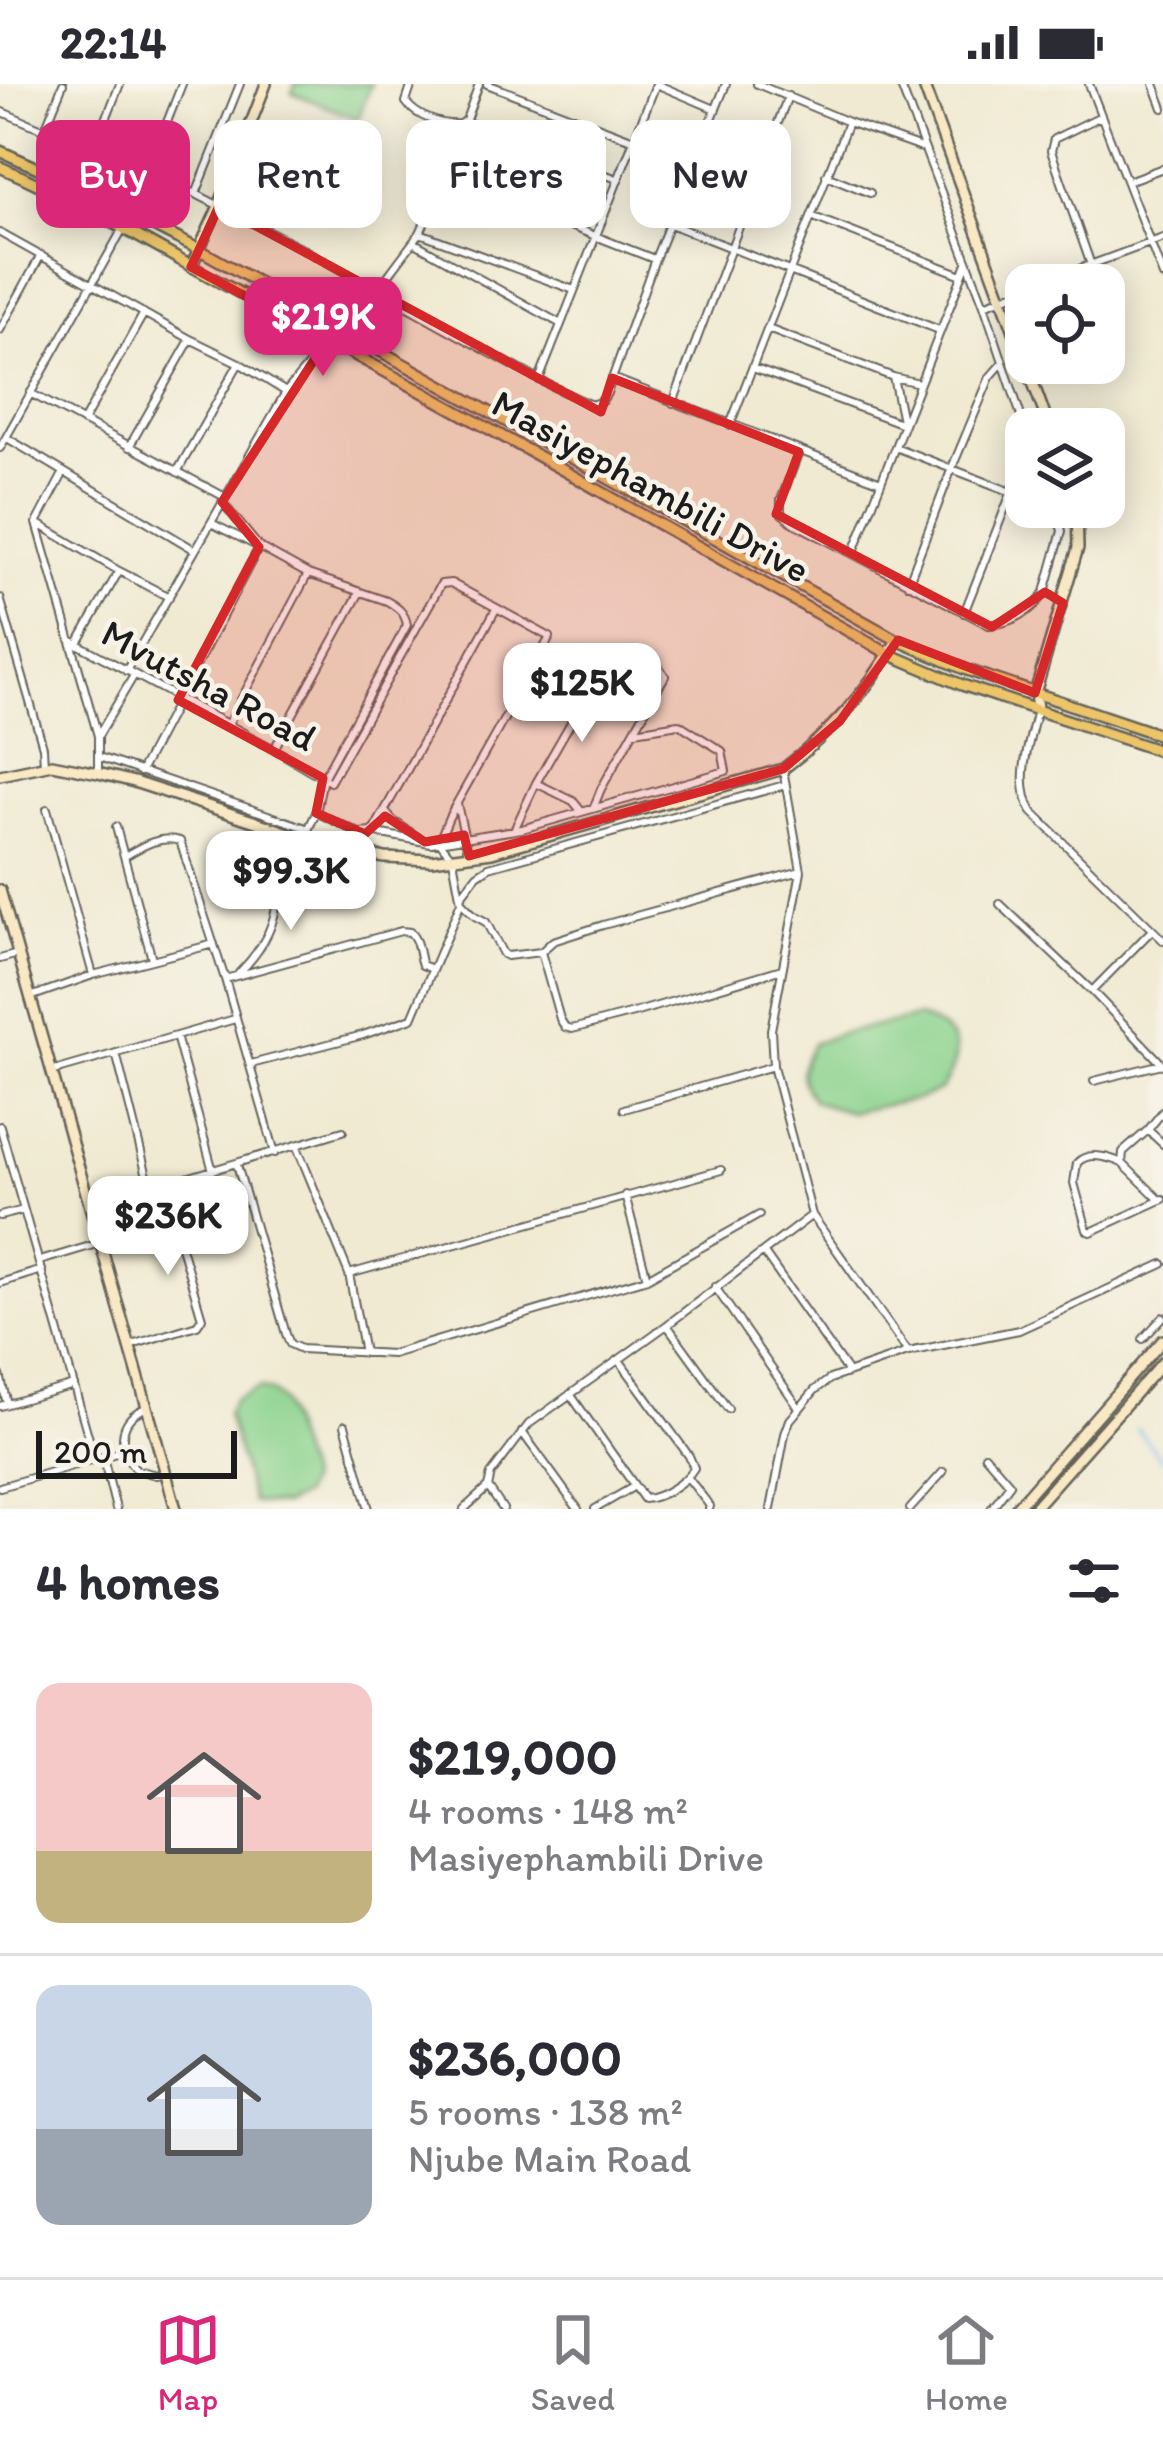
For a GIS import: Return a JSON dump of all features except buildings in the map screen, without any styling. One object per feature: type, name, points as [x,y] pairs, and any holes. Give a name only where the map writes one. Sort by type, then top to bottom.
[{"type":"main road","name":"Masiyephambili Drive","points":[[0,152],[36,168]]},
{"type":"main road","name":"Masiyephambili Drive","points":[[0,167],[36,183]]},
{"type":"main road","name":"Masiyephambili Drive","points":[[127,228],[889,654],[962,685],[1163,752]]},
{"type":"main road","name":"Masiyephambili Drive","points":[[157,228],[897,640],[968,670],[1163,736]]},
{"type":"street","points":[[49,120],[63,84]]},
{"type":"street","points":[[106,120],[120,84]]},
{"type":"street","points":[[168,120],[182,84]]},
{"type":"street","points":[[196,194],[240,84]]},
{"type":"street","points":[[252,120],[266,84]]},
{"type":"street","points":[[412,84],[406,102],[415,112],[436,120]]},
{"type":"street","points":[[465,120],[483,84],[630,139]]},
{"type":"street","points":[[642,120],[656,84],[715,109]]},
{"type":"street","points":[[711,120],[726,84]]},
{"type":"street","points":[[757,84],[924,148]]},
{"type":"street","points":[[900,84],[1019,408]]},
{"type":"street","points":[[923,84],[1041,408]]},
{"type":"street","points":[[1089,84],[1163,276]]},
{"type":"street","points":[[1154,84],[1163,108]]},
{"type":"street","points":[[673,403],[788,96]]},
{"type":"street","points":[[0,111],[36,125]]},
{"type":"street","points":[[1091,264],[1051,145],[1054,139],[1101,116]]},
{"type":"street","points":[[730,424],[848,122]]},
{"type":"street","points":[[539,380],[630,149]]},
{"type":"street","points":[[1128,181],[1163,168]]},
{"type":"street","points":[[606,175],[616,179]]},
{"type":"street","points":[[826,175],[871,193]]},
{"type":"street","points":[[190,191],[214,203]]},
{"type":"street","points":[[811,215],[962,275]]},
{"type":"street","points":[[191,267],[214,218]]},
{"type":"street","points":[[0,448],[123,228]]},
{"type":"street","points":[[261,228],[585,404],[602,401],[668,228]]},
{"type":"street","points":[[378,290],[422,228]]},
{"type":"street","points":[[576,228],[655,259]]},
{"type":"street","points":[[680,228],[939,330]]},
{"type":"street","points":[[0,233],[286,392]]},
{"type":"street","points":[[420,233],[574,290]]},
{"type":"street","points":[[1094,264],[1163,238]]},
{"type":"street","points":[[415,243],[561,323]]},
{"type":"street","points":[[0,330],[41,255]]},
{"type":"street","points":[[853,554],[967,263]]},
{"type":"street","points":[[984,305],[1005,296]]},
{"type":"street","points":[[83,422],[144,313]]},
{"type":"street","points":[[768,329],[893,377],[919,382]]},
{"type":"street","points":[[129,446],[190,339]]},
{"type":"street","points":[[98,736],[223,499],[286,392],[329,341]]},
{"type":"street","points":[[908,584],[990,377],[1004,362]]},
{"type":"street","points":[[177,472],[239,363]]},
{"type":"street","points":[[753,368],[903,424]]},
{"type":"street","points":[[893,377],[903,424]]},
{"type":"street","points":[[612,378],[881,482]]},
{"type":"street","points":[[30,392],[223,499],[259,547]]},
{"type":"street","points":[[5,433],[63,474],[195,550]]},
{"type":"street","points":[[895,447],[1005,490]]},
{"type":"street","points":[[800,452],[782,500],[782,513],[989,626],[1023,614],[1040,601],[1061,528]]},
{"type":"street","points":[[63,474],[37,523],[98,736],[98,773]]},
{"type":"street","points":[[964,613],[1005,505]]},
{"type":"street","points":[[211,522],[308,574],[399,608],[406,625],[322,778],[307,833]]},
{"type":"street","points":[[37,523],[169,597]]},
{"type":"street","points":[[1078,528],[1078,548],[1035,693],[1037,709],[1024,772],[1027,804],[1163,940]]},
{"type":"street","points":[[140,772],[259,547]]},
{"type":"street","points":[[74,643],[118,572]]},
{"type":"street","points":[[228,724],[308,574]]},
{"type":"street","points":[[322,778],[333,781],[441,584],[451,584],[550,637],[439,841]]},
{"type":"street","points":[[274,748],[360,592]]},
{"type":"street","points":[[1045,592],[1063,603]]},
{"type":"street","points":[[0,598],[44,764],[134,782],[307,833]]},
{"type":"street","points":[[368,833],[385,811],[496,608]]},
{"type":"street","points":[[99,758],[307,833],[338,849],[395,860],[453,859],[783,769],[840,721],[897,640]]},
{"type":"street","name":"Mvutsha Road","points":[[74,643],[322,778]]},
{"type":"street","points":[[514,830],[601,670],[638,656],[658,666],[664,676],[593,809]]},
{"type":"street","points":[[316,813],[368,833],[439,841],[514,830],[726,771],[722,752],[679,724],[635,731]]},
{"type":"street","points":[[0,775],[52,764]]},
{"type":"street","points":[[783,769],[802,871],[770,1030],[773,1066],[812,1215],[908,1352]]},
{"type":"street","points":[[536,783],[573,801],[582,812]]},
{"type":"street","points":[[251,1064],[412,1018],[461,899],[477,875],[489,867],[785,785]]},
{"type":"street","points":[[457,804],[469,856]]},
{"type":"street","points":[[47,809],[93,975]]},
{"type":"street","points":[[385,811],[425,842]]},
{"type":"street","points":[[116,827],[152,959]]},
{"type":"street","points":[[124,856],[157,840],[180,841],[275,1153]]},
{"type":"street","points":[[439,841],[453,859],[461,899],[486,922],[507,956],[541,952],[553,941],[604,925],[802,871]]},
{"type":"street","points":[[237,976],[263,942],[276,907],[344,884]]},
{"type":"street","points":[[0,890],[174,1508]]},
{"type":"street","points":[[1000,904],[1162,1065]]},
{"type":"street","points":[[1092,992],[1152,930]]},
{"type":"street","points":[[225,979],[401,931],[415,937],[422,964],[432,969]]},
{"type":"street","points":[[30,997],[93,975],[214,944]]},
{"type":"street","points":[[541,952],[560,1019],[572,1029],[782,969]]},
{"type":"street","points":[[0,959],[18,954]]},
{"type":"street","points":[[51,1072],[236,1019]]},
{"type":"street","points":[[176,1036],[213,1172]]},
{"type":"street","points":[[116,1053],[150,1188]]},
{"type":"street","points":[[1094,1081],[1162,1065]]},
{"type":"street","points":[[624,1109],[773,1066]]},
{"type":"street","points":[[1122,1163],[1123,1152],[1163,1111]]},
{"type":"street","points":[[0,1126],[74,1384],[116,1509]]},
{"type":"street","points":[[1148,1130],[1163,1144]]},
{"type":"street","points":[[91,1207],[343,1131]]},
{"type":"street","points":[[297,1147],[349,1274],[364,1353]]},
{"type":"street","points":[[1107,1157],[1122,1163],[1161,1200],[1091,1232],[1074,1183],[1077,1163],[1107,1157]]},
{"type":"street","points":[[237,1165],[290,1344],[301,1348],[392,1354],[647,1279],[759,1215]]},
{"type":"street","points":[[349,1274],[721,1170]]},
{"type":"street","points":[[129,1346],[197,1325],[202,1318],[163,1186]]},
{"type":"street","points":[[626,1195],[647,1279]]},
{"type":"street","points":[[0,1216],[24,1210]]},
{"type":"street","points":[[464,1509],[488,1487],[491,1474],[529,1424],[812,1215]]},
{"type":"street","points":[[0,1283],[101,1242]]},
{"type":"street","points":[[764,1253],[847,1371]]},
{"type":"street","points":[[771,1509],[785,1434],[799,1408],[823,1384],[847,1371],[908,1352],[1019,1330],[1163,1264]]},
{"type":"street","points":[[715,1287],[799,1408]]},
{"type":"street","points":[[1143,1339],[1163,1317]]},
{"type":"street","points":[[667,1325],[728,1409]]},
{"type":"street","points":[[1015,1509],[1163,1340]]},
{"type":"street","points":[[571,1394],[644,1499],[651,1500],[688,1478],[694,1468],[689,1456],[619,1360]]},
{"type":"street","points":[[1033,1509],[1163,1362]]},
{"type":"street","points":[[0,1375],[4,1405],[74,1384]]},
{"type":"street","points":[[146,1408],[128,1418],[123,1451],[137,1470],[166,1473]]},
{"type":"street","points":[[345,1425],[369,1509]]},
{"type":"street","points":[[522,1432],[578,1509]]},
{"type":"street","points":[[0,1486],[123,1451]]},
{"type":"street","points":[[985,1456],[1011,1486],[991,1509]]},
{"type":"street","points":[[910,1509],[943,1472]]},
{"type":"street","points":[[688,1478],[709,1509]]},
{"type":"street","points":[[488,1487],[503,1509]]},
{"type":"street","points":[[595,1509],[633,1487]]},
{"type":"highlighted area","points":[[219,206],[601,412],[612,378],[799,452],[776,514],[992,627],[1045,592],[1063,603],[1035,693],[898,640],[840,721],[783,769],[469,856],[464,835],[425,842],[385,816],[365,834],[316,813],[323,778],[178,700],[259,547],[222,502],[327,340],[191,267]]},
{"type":"green space","points":[[295,84],[371,84],[358,119],[292,93]]},
{"type":"green space","points":[[918,1017],[943,1029],[954,1045],[953,1065],[940,1090],[919,1099],[850,1112],[813,1101],[801,1073],[812,1044]]},
{"type":"green space","points":[[259,1388],[282,1402],[308,1481],[302,1496],[284,1505],[252,1502],[227,1414],[234,1400]]},
{"type":"waterway","points":[[1137,1429],[1163,1461]]}]
